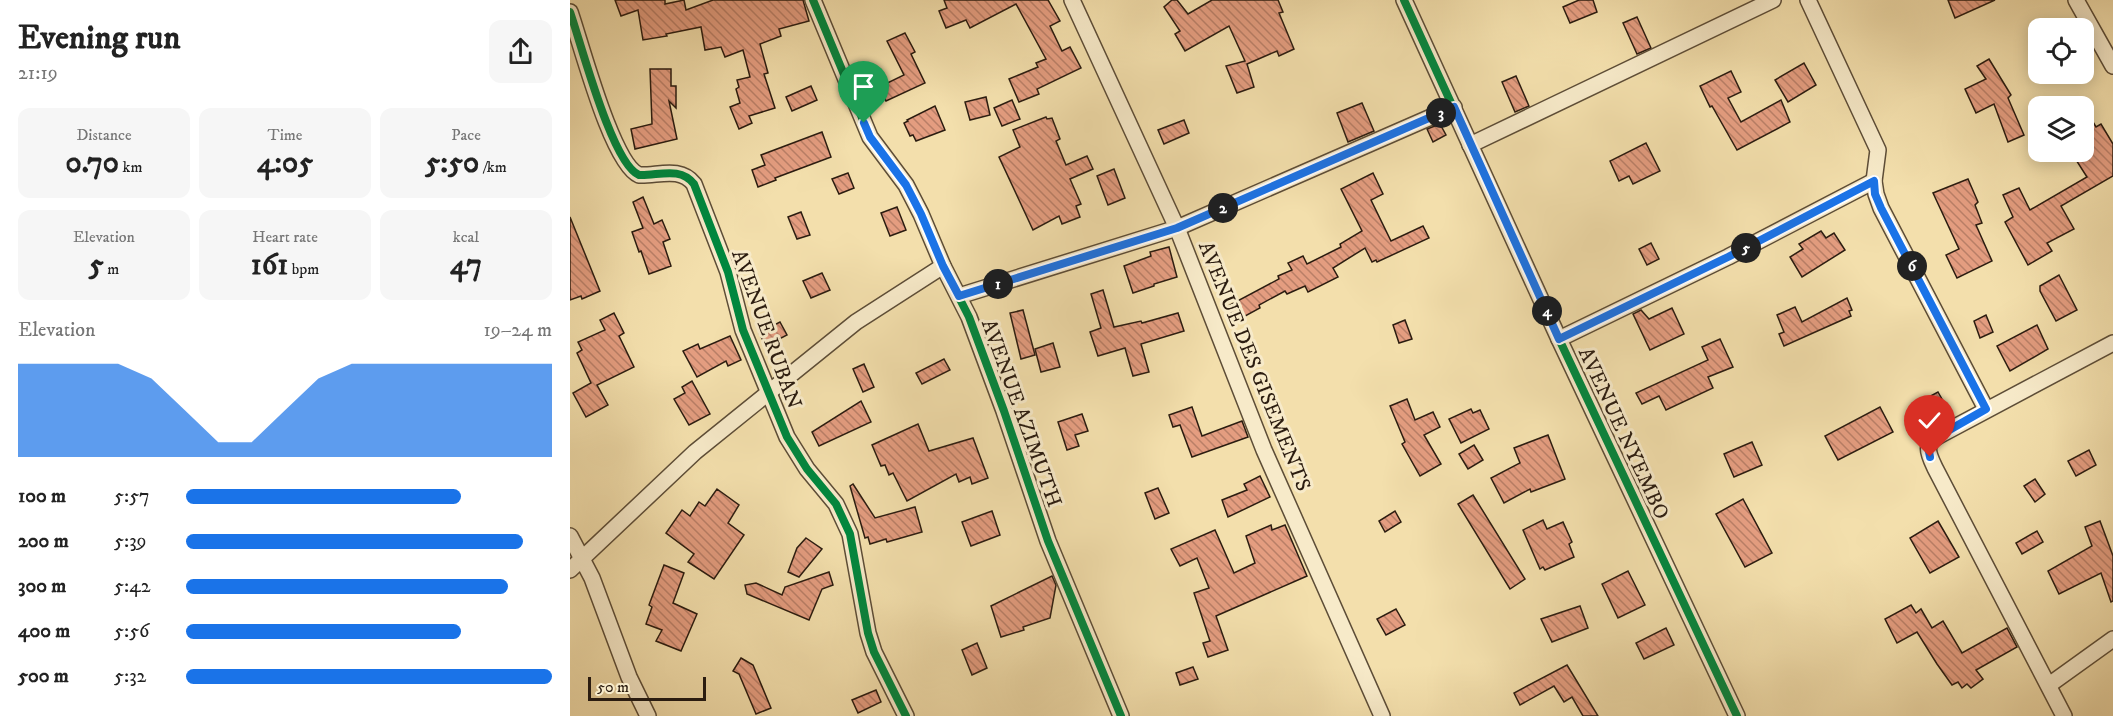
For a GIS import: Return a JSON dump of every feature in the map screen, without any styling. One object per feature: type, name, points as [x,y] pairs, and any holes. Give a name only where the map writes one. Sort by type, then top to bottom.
[{"type":"street","name":"AVENUE AZIMUTH","points":[[813,0],[870,137],[906,185],[959,296],[986,359],[1052,549],[1121,716]]},
{"type":"street","name":"AVENUE DES GISEMENTS","points":[[1072,0],[1177,228],[1264,450],[1382,716]]},
{"type":"street","name":"AVENUE NYEMBO","points":[[1404,0],[1559,339],[1737,716]]},
{"type":"street","points":[[1470,145],[1773,0]]},
{"type":"street","points":[[1808,0],[1878,150],[1874,181],[1875,194],[1881,208],[1986,409]]},
{"type":"street","points":[[2076,0],[2113,66]]},
{"type":"street","name":"AVENUE RUBAN","points":[[570,12],[604,118],[627,164],[634,173],[639,175],[676,172],[687,176],[694,184],[728,272],[743,330],[768,394],[795,452],[836,504],[850,534],[868,633],[874,652],[906,716]]},
{"type":"street","points":[[959,296],[1177,228],[1454,107]]},
{"type":"street","points":[[1559,339],[1728,257],[1874,181]]},
{"type":"street","points":[[570,570],[695,452],[856,322],[943,266]]},
{"type":"street","points":[[2064,716],[1935,468],[1928,446],[1934,438],[1986,409],[2113,343]]},
{"type":"street","points":[[570,536],[592,578],[629,677],[648,716]]},
{"type":"street","points":[[2049,685],[2113,639]]},
{"type":"building","points":[[615,0],[665,0],[665,4],[684,0],[686,10],[713,0],[803,0],[809,21],[779,29],[781,36],[760,44],[768,73],[764,74],[775,108],[749,116],[752,123],[739,129],[730,107],[740,103],[736,89],[739,87],[737,80],[750,77],[743,50],[725,57],[721,47],[705,50],[701,27],[643,40],[638,10],[621,16]]},
{"type":"building","points":[[944,0],[1048,0],[1060,21],[1050,26],[1062,51],[1070,47],[1081,68],[1037,89],[1039,94],[1019,102],[1009,79],[1038,67],[1036,63],[1046,59],[1016,4],[970,28],[966,20],[946,28],[939,11],[947,8]]},
{"type":"building","points":[[1172,0],[1177,0],[1188,14],[1212,0],[1278,0],[1283,12],[1279,13],[1294,49],[1279,56],[1277,51],[1247,64],[1254,87],[1237,93],[1226,66],[1245,61],[1229,26],[1185,51],[1175,34],[1180,31],[1164,7]]},
{"type":"building","points":[[1579,0],[1593,0],[1597,12],[1570,23],[1563,7]]},
{"type":"building","points":[[1948,0],[1995,0],[1955,18]]},
{"type":"building","points":[[1637,17],[1651,48],[1637,54],[1623,23]]},
{"type":"building","points":[[905,33],[915,52],[911,54],[925,83],[886,101],[879,87],[904,75],[887,41]]},
{"type":"building","points":[[1989,59],[2011,95],[2008,98],[2024,135],[2008,142],[1994,104],[1976,113],[1965,89],[1986,79],[1977,66]]},
{"type":"building","points":[[1804,63],[1816,85],[1788,102],[1775,80]]},
{"type":"building","points":[[650,69],[671,69],[671,86],[676,86],[676,108],[669,101],[677,139],[635,149],[631,129],[652,124]]},
{"type":"building","points":[[1731,71],[1741,92],[1728,98],[1741,122],[1781,100],[1790,122],[1737,150],[1712,106],[1710,107],[1700,86]]},
{"type":"building","points":[[1516,76],[1529,106],[1515,112],[1502,82]]},
{"type":"building","points":[[811,86],[817,100],[792,111],[786,97]]},
{"type":"building","points":[[986,97],[990,115],[970,120],[965,102]]},
{"type":"building","points":[[1012,100],[1020,119],[1002,126],[994,108]]},
{"type":"building","points":[[1362,103],[1374,131],[1348,142],[1337,113]]},
{"type":"building","points":[[935,106],[945,130],[916,141],[913,135],[910,136],[904,123]]},
{"type":"building","points":[[1046,117],[1047,119],[1052,118],[1060,139],[1056,141],[1066,165],[1087,156],[1093,169],[1070,179],[1081,204],[1076,206],[1080,217],[1062,224],[1059,216],[1033,230],[999,157],[1020,147],[1013,130]]},
{"type":"building","points":[[1184,120],[1189,133],[1164,144],[1158,130]]},
{"type":"building","points":[[1440,124],[1446,135],[1433,142],[1427,129]]},
{"type":"building","points":[[2094,124],[2096,127],[2101,124],[2113,144],[2113,176],[2061,206],[2074,229],[2047,243],[2052,251],[2028,265],[2005,222],[2013,217],[2003,195],[2019,188],[2030,210],[2087,177],[2077,162],[2094,162]]},
{"type":"building","points":[[822,132],[831,157],[775,178],[776,180],[758,187],[752,170],[765,165],[761,155]]},
{"type":"building","points":[[1646,143],[1660,171],[1633,184],[1629,176],[1619,181],[1610,161]]},
{"type":"building","points":[[1114,169],[1125,198],[1108,205],[1097,176]]},
{"type":"building","points":[[848,173],[854,188],[839,194],[832,179]]},
{"type":"building","points":[[1373,173],[1383,194],[1371,200],[1391,241],[1423,226],[1429,238],[1377,262],[1376,260],[1372,262],[1365,248],[1333,268],[1338,277],[1308,292],[1305,286],[1287,294],[1285,291],[1236,321],[1228,306],[1292,270],[1288,263],[1303,256],[1307,264],[1341,247],[1340,244],[1362,231],[1341,189]]},
{"type":"building","points":[[1968,179],[1978,202],[1975,205],[1982,223],[1976,225],[1992,261],[1957,278],[1946,255],[1959,249],[1933,193]]},
{"type":"building","points":[[643,197],[654,224],[662,220],[670,239],[663,242],[671,266],[649,274],[632,232],[643,228],[633,202]]},
{"type":"building","points":[[897,207],[906,230],[890,236],[881,213]]},
{"type":"building","points":[[801,212],[810,235],[797,239],[788,217]]},
{"type":"building","points":[[570,217],[600,291],[582,299],[581,296],[570,300]]},
{"type":"building","points":[[1821,231],[1826,238],[1834,233],[1845,250],[1802,277],[1790,257],[1803,249],[1799,244]]},
{"type":"building","points":[[1651,243],[1659,259],[1647,265],[1639,249]]},
{"type":"building","points":[[1169,247],[1177,277],[1133,293],[1124,266],[1151,256],[1150,252]]},
{"type":"building","points":[[822,273],[830,290],[811,298],[803,281]]},
{"type":"building","points":[[2059,275],[2077,310],[2056,321],[2040,291],[2040,286]]},
{"type":"building","points":[[1103,290],[1114,327],[1141,321],[1142,323],[1178,313],[1184,331],[1141,344],[1149,372],[1133,376],[1125,348],[1098,356],[1090,332],[1101,328],[1091,294]]},
{"type":"building","points":[[1847,298],[1852,310],[1849,311],[1851,316],[1784,346],[1779,334],[1784,332],[1777,315],[1795,307],[1802,322]]},
{"type":"building","points":[[1672,308],[1684,334],[1650,350],[1633,314],[1641,310],[1649,319]]},
{"type":"building","points":[[1023,310],[1035,355],[1021,359],[1010,313]]},
{"type":"building","points":[[614,313],[624,333],[619,336],[634,367],[597,385],[608,405],[586,417],[573,393],[591,383],[577,353],[582,350],[578,342],[605,330],[600,320]]},
{"type":"building","points":[[1986,315],[1993,332],[1980,338],[1974,321]]},
{"type":"building","points":[[1405,320],[1412,339],[1399,343],[1393,325]]},
{"type":"building","points":[[780,322],[787,335],[766,346],[759,333]]},
{"type":"building","points":[[2037,325],[2048,349],[2010,371],[1997,346]]},
{"type":"building","points":[[730,336],[741,360],[728,366],[726,361],[697,377],[683,351],[698,344],[700,349]]},
{"type":"building","points":[[1720,339],[1733,367],[1708,377],[1713,388],[1666,410],[1659,396],[1642,404],[1636,393],[1708,360],[1702,347]]},
{"type":"building","points":[[1053,343],[1060,367],[1041,372],[1035,349]]},
{"type":"building","points":[[944,359],[950,370],[922,384],[916,373]]},
{"type":"building","points":[[864,364],[874,387],[863,392],[853,369]]},
{"type":"building","points":[[692,381],[710,414],[689,425],[674,399],[685,393],[682,387]]},
{"type":"building","points":[[1938,392],[1947,408],[1921,423],[1912,406]]},
{"type":"building","points":[[1407,399],[1415,420],[1433,412],[1440,427],[1424,435],[1441,464],[1420,476],[1402,444],[1405,442],[1390,406]]},
{"type":"building","points":[[861,401],[871,422],[819,446],[812,432]]},
{"type":"building","points":[[1192,407],[1202,436],[1242,421],[1248,437],[1192,457],[1180,425],[1173,427],[1169,415]]},
{"type":"building","points":[[1880,407],[1893,432],[1838,460],[1825,436]]},
{"type":"building","points":[[1471,409],[1473,413],[1480,410],[1489,429],[1461,443],[1449,419]]},
{"type":"building","points":[[1082,414],[1088,431],[1075,435],[1079,446],[1067,450],[1058,422]]},
{"type":"building","points":[[918,424],[929,451],[973,438],[988,478],[972,484],[970,477],[959,482],[956,474],[907,501],[893,473],[889,475],[885,465],[881,466],[872,445]]},
{"type":"building","points":[[1548,435],[1565,479],[1531,492],[1530,489],[1504,503],[1491,478],[1520,463],[1514,448]]},
{"type":"building","points":[[1752,442],[1762,465],[1734,477],[1724,454]]},
{"type":"building","points":[[1474,445],[1483,460],[1468,469],[1459,454]]},
{"type":"building","points":[[2089,450],[2096,465],[2076,476],[2068,461]]},
{"type":"building","points":[[1260,476],[1270,497],[1228,517],[1222,500],[1247,490],[1244,484]]},
{"type":"building","points":[[2035,479],[2045,494],[2035,502],[2024,486]]},
{"type":"building","points":[[853,484],[875,518],[915,507],[922,532],[887,542],[886,539],[870,544],[868,537],[865,538],[850,486]]},
{"type":"building","points":[[1158,488],[1169,513],[1155,519],[1145,493]]},
{"type":"building","points":[[717,489],[739,505],[728,523],[744,535],[714,579],[688,562],[694,554],[666,533],[682,510],[690,516],[699,502],[705,506]]},
{"type":"building","points":[[1473,495],[1525,579],[1510,589],[1458,504]]},
{"type":"building","points":[[1743,499],[1772,553],[1745,567],[1716,514]]},
{"type":"building","points":[[992,511],[1000,535],[971,546],[962,522]]},
{"type":"building","points":[[1395,511],[1401,522],[1385,532],[1379,521]]},
{"type":"building","points":[[1543,520],[1547,529],[1563,522],[1572,542],[1569,544],[1574,557],[1545,570],[1543,567],[1540,569],[1523,530]]},
{"type":"building","points":[[1938,521],[1959,557],[1930,573],[1910,538]]},
{"type":"building","points":[[2100,521],[2113,556],[2113,601],[2111,602],[2101,573],[2059,594],[2048,571],[2092,546],[2085,527]]},
{"type":"building","points":[[1271,525],[1272,530],[1285,525],[1307,576],[1216,616],[1228,650],[1208,657],[1203,643],[1210,641],[1194,593],[1209,588],[1197,558],[1180,566],[1171,549],[1215,530],[1234,573],[1255,563],[1246,536]]},
{"type":"building","points":[[2037,531],[2043,542],[2022,554],[2016,543]]},
{"type":"building","points":[[806,538],[822,549],[799,577],[788,572],[797,548]]},
{"type":"building","points":[[664,565],[684,573],[673,603],[697,614],[681,651],[656,641],[662,630],[646,624],[652,607],[649,605]]},
{"type":"building","points":[[1628,571],[1645,605],[1618,618],[1602,584]]},
{"type":"building","points":[[829,572],[833,585],[822,589],[809,620],[747,594],[745,585],[756,583],[782,595],[785,587]]},
{"type":"building","points":[[1052,576],[1056,585],[1050,618],[1001,637],[991,606]]},
{"type":"building","points":[[1911,605],[1916,613],[1921,609],[1932,628],[1943,621],[1962,653],[2007,628],[2017,647],[1976,670],[1983,679],[1971,688],[1967,684],[1962,688],[1958,682],[1952,685],[1917,632],[1897,643],[1885,619]]},
{"type":"building","points":[[1580,606],[1588,628],[1552,642],[1541,619]]},
{"type":"building","points":[[1396,609],[1405,625],[1386,635],[1377,619]]},
{"type":"building","points":[[1666,628],[1674,645],[1644,659],[1636,643]]},
{"type":"building","points":[[977,643],[987,668],[972,675],[962,650]]},
{"type":"building","points":[[741,658],[753,665],[771,708],[756,714],[739,674],[733,671]]},
{"type":"building","points":[[1567,665],[1598,716],[1583,716],[1572,697],[1564,702],[1554,686],[1520,705],[1514,693]]},
{"type":"building","points":[[1193,667],[1198,679],[1180,685],[1176,673]]},
{"type":"building","points":[[876,690],[881,702],[858,713],[852,700]]},
{"type":"cycle path","points":[[813,0],[870,137],[906,185],[969,317],[1048,541],[1121,716]]},
{"type":"cycle path","points":[[1404,0],[1559,339],[1737,716]]},
{"type":"cycle path","points":[[570,12],[598,101],[618,149],[629,166],[639,175],[668,173],[682,175],[694,184],[728,272],[743,330],[787,437],[807,469],[836,504],[850,534],[868,633],[874,652],[906,716]]},
{"type":"route","points":[[864,123],[870,137],[906,185],[959,296],[1177,228],[1454,107],[1559,339],[1728,257],[1874,181],[1875,194],[1881,208],[1986,409],[1930,441],[1928,446],[1930,457]]}]
